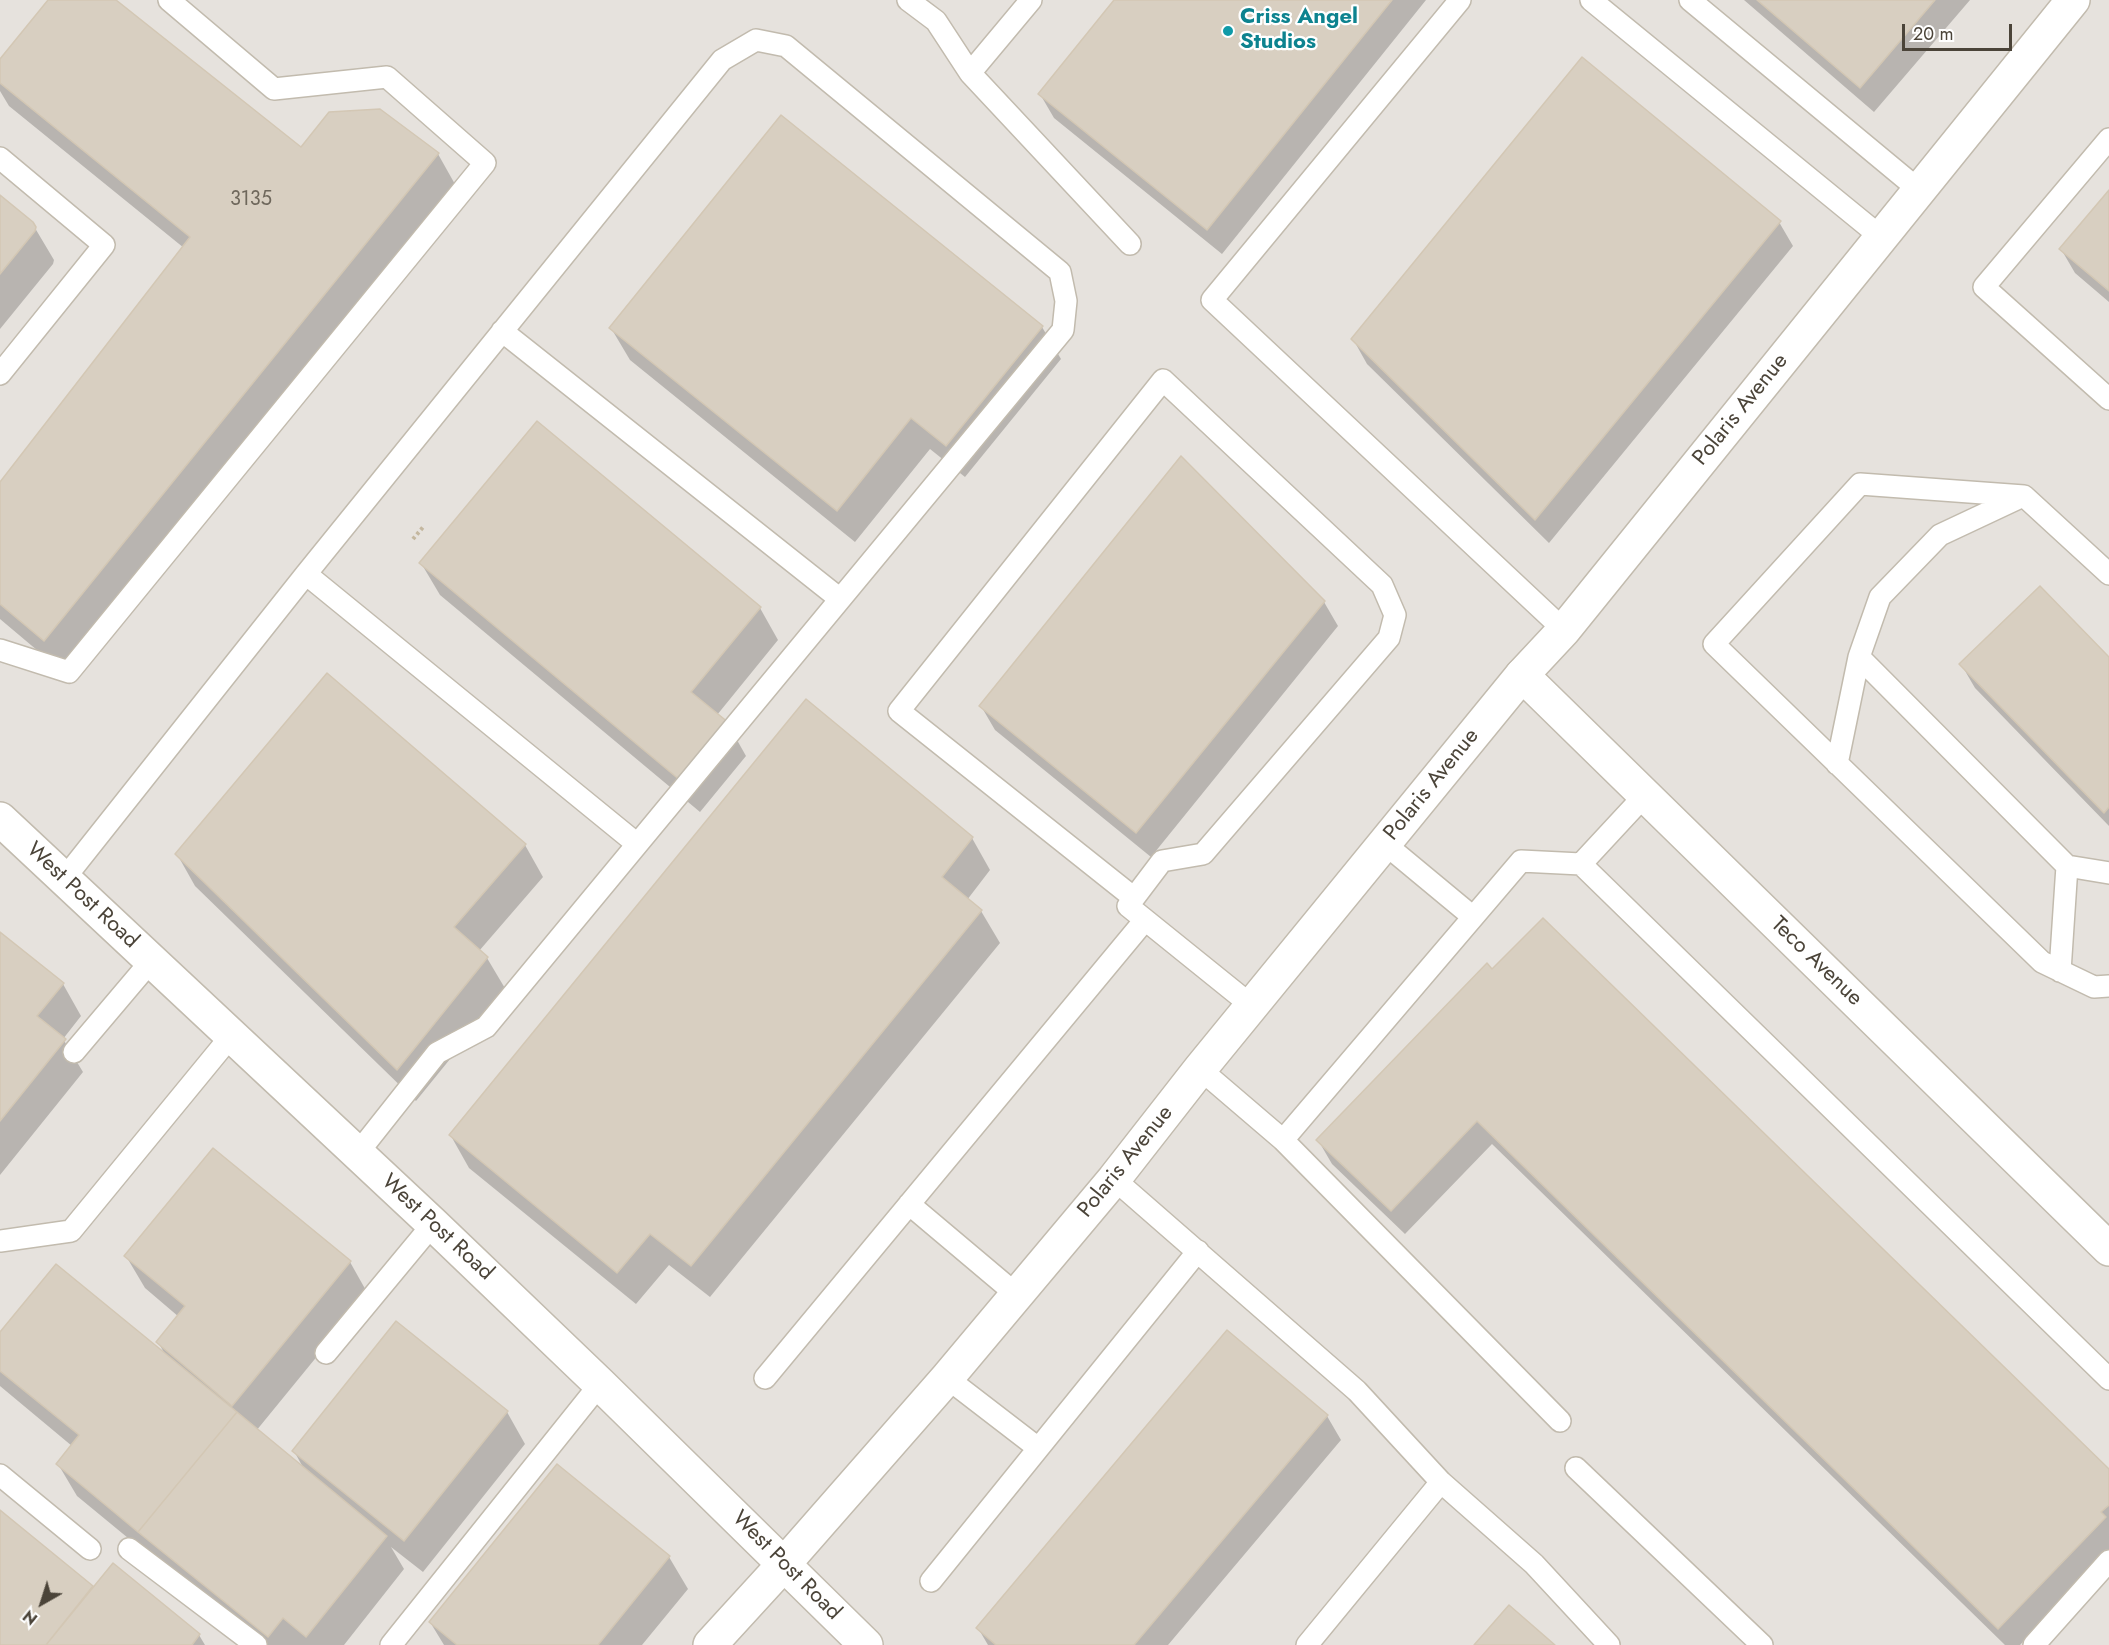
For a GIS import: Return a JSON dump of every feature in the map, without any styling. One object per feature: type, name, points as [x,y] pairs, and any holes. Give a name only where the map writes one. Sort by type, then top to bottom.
[{"type":"street","name":"Polaris Avenue","points":[[710,1645],[947,1378],[1114,1179],[1200,1069],[1522,675],[1564,630],[2073,0]]},
{"type":"street","name":"Teco Avenue","points":[[1522,675],[2109,1249]]},
{"type":"street","name":"West Post Road","points":[[0,819],[433,1224],[866,1645]]},
{"type":"lane","points":[[0,650],[69,672],[485,163],[387,77],[274,89],[169,0]]},
{"type":"lane","points":[[908,0],[936,21],[970,73],[1130,244]]},
{"type":"lane","points":[[970,73],[1031,0]]},
{"type":"lane","points":[[1460,0],[1212,300],[1564,630]]},
{"type":"lane","points":[[1591,0],[1881,237]]},
{"type":"lane","points":[[1690,0],[1919,190]]},
{"type":"lane","points":[[64,879],[306,574],[722,60],[756,40],[786,46],[1060,272],[1066,301],[1063,330],[486,1027],[438,1053],[357,1154]]},
{"type":"lane","points":[[2109,139],[1984,287],[2109,399]]},
{"type":"lane","points":[[0,158],[104,245],[0,374]]},
{"type":"lane","points":[[502,331],[840,599]]},
{"type":"lane","points":[[1134,898],[898,711],[1163,380],[1382,585],[1395,615],[1389,638],[1203,854],[1162,861],[1128,906],[1252,1006]]},
{"type":"lane","points":[[2109,574],[2024,496],[1860,484],[1714,644],[2042,962],[2094,987],[2109,986]]},
{"type":"lane","points":[[1837,764],[1859,657],[1880,597],[1940,535],[2024,496]]},
{"type":"lane","points":[[306,574],[638,844]]},
{"type":"lane","points":[[1859,657],[2067,866],[2109,873]]},
{"type":"lane","points":[[1581,864],[1645,795]]},
{"type":"lane","points":[[1385,844],[1473,917]]},
{"type":"lane","points":[[1283,1140],[1521,861],[1581,864],[2109,1379]]},
{"type":"lane","points":[[2060,971],[2067,866]]},
{"type":"lane","points":[[765,1378],[1145,920]]},
{"type":"lane","points":[[74,1052],[151,961]]},
{"type":"lane","points":[[0,1241],[71,1231],[231,1036]]},
{"type":"lane","points":[[1200,1069],[1283,1140],[1560,1422]]},
{"type":"lane","points":[[1114,1179],[1357,1391],[1441,1482],[1534,1564],[1609,1645]]},
{"type":"lane","points":[[909,1204],[1017,1295]]},
{"type":"lane","points":[[326,1353],[433,1224]]},
{"type":"lane","points":[[931,1581],[1198,1251]]},
{"type":"lane","points":[[947,1378],[1038,1448]]},
{"type":"lane","points":[[391,1645],[600,1384]]},
{"type":"lane","points":[[1576,1468],[1762,1645]]},
{"type":"lane","points":[[0,1475],[90,1549]]},
{"type":"lane","points":[[1306,1645],[1441,1482]]},
{"type":"lane","points":[[129,1549],[256,1645]]},
{"type":"lane","points":[[2034,1645],[2109,1561]]},
{"type":"path","points":[[413,539],[424,526]]},
{"type":"shaded area","points":[[0,0],[2109,0],[2109,1645],[0,1645]]},
{"type":"building","points":[[48,0],[116,0],[301,147],[329,112],[380,109],[439,153],[44,641],[0,604],[0,482],[190,237],[0,83],[0,59]]},
{"type":"building","points":[[1114,0],[1392,0],[1207,230],[1038,94]]},
{"type":"building","points":[[1757,0],[1935,0],[1860,88]]},
{"type":"building","points":[[1582,57],[1781,221],[1535,520],[1351,339]]},
{"type":"building","points":[[781,115],[1043,326],[946,446],[911,418],[837,511],[609,328]]},
{"type":"building","points":[[2109,190],[2109,291],[2059,249]]},
{"type":"building","points":[[0,195],[36,227],[0,274]]},
{"type":"building","points":[[537,421],[761,607],[691,692],[729,723],[681,781],[419,563]]},
{"type":"building","points":[[1181,456],[1325,601],[1136,833],[979,706]]},
{"type":"building","points":[[2040,586],[2109,657],[2109,807],[2104,813],[1959,664]]},
{"type":"building","points":[[327,673],[526,844],[454,927],[488,957],[397,1070],[175,854]]},
{"type":"building","points":[[806,699],[973,837],[942,877],[982,910],[691,1266],[650,1234],[617,1273],[449,1135]]},
{"type":"building","points":[[1543,918],[2109,1469],[2109,1505],[2101,1512],[2106,1517],[1998,1629],[1477,1121],[1391,1211],[1316,1140],[1487,963],[1492,969]]},
{"type":"building","points":[[0,932],[64,983],[37,1016],[66,1039],[0,1121]]},
{"type":"building","points":[[213,1148],[351,1261],[232,1406],[156,1342],[185,1306],[124,1256]]},
{"type":"building","points":[[56,1264],[237,1412],[138,1532],[56,1464],[79,1435],[0,1371],[0,1332]]},
{"type":"building","points":[[396,1321],[508,1411],[404,1541],[292,1451]]},
{"type":"building","points":[[1227,1330],[1328,1415],[1134,1645],[996,1645],[976,1628]]},
{"type":"building","points":[[237,1412],[387,1536],[306,1637],[283,1618],[268,1637],[138,1532]]},
{"type":"building","points":[[557,1464],[670,1556],[598,1645],[457,1645],[429,1622]]},
{"type":"building","points":[[0,1510],[93,1586],[46,1645],[0,1645]]},
{"type":"building","points":[[113,1563],[200,1634],[192,1645],[46,1645]]},
{"type":"building","points":[[1509,1605],[1555,1645],[1474,1645]]},
{"type":"place","name":"Criss Angel Studios","points":[[1228,31]]}]
